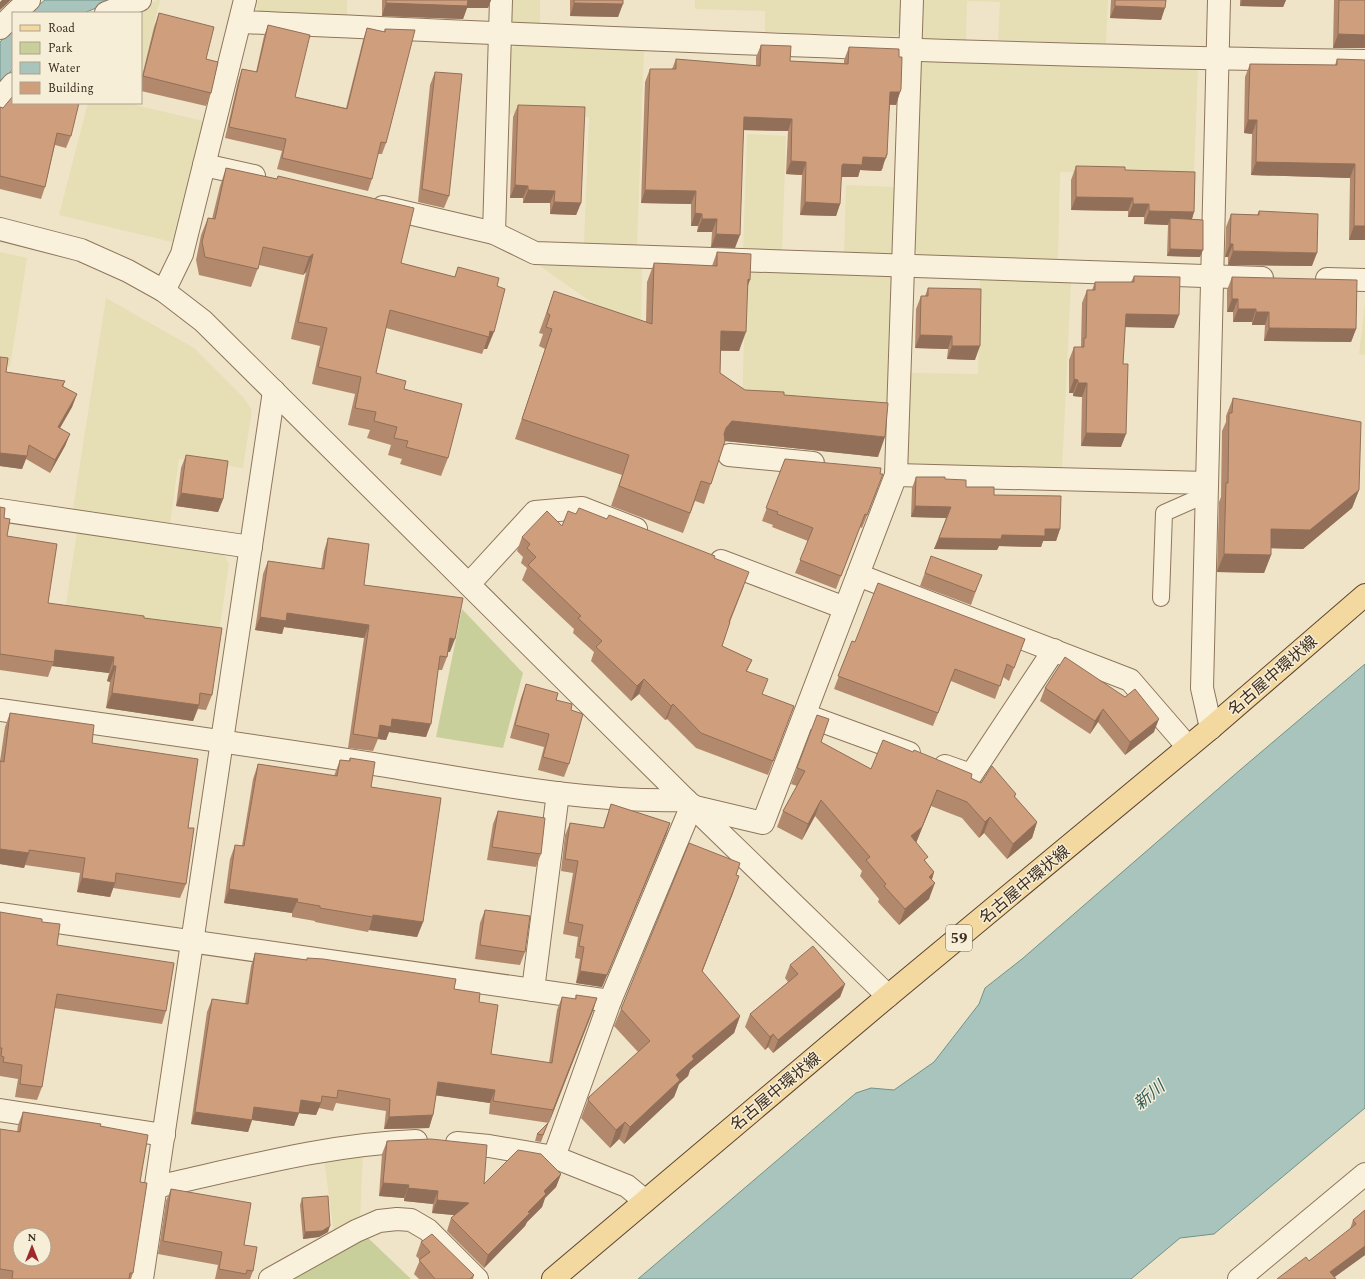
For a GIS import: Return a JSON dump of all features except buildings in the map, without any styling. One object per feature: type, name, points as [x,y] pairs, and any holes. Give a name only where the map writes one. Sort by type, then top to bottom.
[{"type":"main road","name":"名古屋中環状線","points":[[553,1279],[888,996],[1212,728],[1365,595]]},
{"type":"street","points":[[16,12],[29,0]]},
{"type":"street","points":[[109,12],[140,0]]},
{"type":"street","points":[[164,290],[182,254],[245,0]]},
{"type":"street","points":[[494,233],[501,0]]},
{"type":"street","points":[[0,710],[221,741],[558,793],[691,804],[763,824],[858,575],[891,472],[903,266],[912,0]]},
{"type":"street","points":[[1212,728],[1202,688],[1219,0]]},
{"type":"street","points":[[0,28],[12,16]]},
{"type":"street","points":[[240,22],[911,49],[1218,58],[1365,60]]},
{"type":"street","points":[[0,99],[12,85]]},
{"type":"street","points":[[204,165],[272,181]]},
{"type":"street","points":[[363,202],[494,233],[535,253],[1212,277],[1281,278]]},
{"type":"street","points":[[0,229],[81,250],[128,271],[164,290],[203,321],[691,804],[888,996]]},
{"type":"street","points":[[1304,279],[1365,280]]},
{"type":"street","points":[[142,1279],[274,391]]},
{"type":"street","points":[[729,455],[832,465]]},
{"type":"street","points":[[891,472],[1207,489]]},
{"type":"street","points":[[469,584],[535,512],[582,508],[655,536]]},
{"type":"street","points":[[0,510],[250,547]]},
{"type":"street","points":[[706,555],[845,608]]},
{"type":"street","points":[[858,575],[1130,680],[1188,747]]},
{"type":"street","points":[[805,715],[971,775],[1054,650]]},
{"type":"street","points":[[533,990],[558,793]]},
{"type":"street","points":[[554,1157],[610,1001],[691,804]]},
{"type":"street","points":[[0,914],[610,1001]]},
{"type":"street","points":[[0,1110],[164,1135]]},
{"type":"street","points":[[156,1187],[296,1156],[381,1142],[427,1140],[489,1146],[554,1157],[627,1186],[645,1201]]},
{"type":"street","points":[[1239,1279],[1365,1174]]},
{"type":"street","points":[[270,1279],[356,1231],[379,1221],[396,1219],[411,1220],[428,1230],[477,1279]]},
{"type":"lane","points":[[1161,598],[1164,513],[1207,489]]},
{"type":"shaded area","points":[[160,0],[142,74],[142,12],[130,12]]},
{"type":"shaded area","points":[[258,0],[347,0],[347,15],[259,12],[256,6]]},
{"type":"shaded area","points":[[512,0],[540,0],[540,23],[511,23]]},
{"type":"shaded area","points":[[695,0],[901,0],[900,32],[895,36],[765,32],[765,11],[695,9]]},
{"type":"shaded area","points":[[923,0],[1108,0],[1106,44],[998,40],[1000,2],[967,1],[966,41],[925,40],[921,36]]},
{"type":"shaded area","points":[[518,44],[644,48],[637,246],[584,244],[589,117],[508,114],[510,50]]},
{"type":"shaded area","points":[[924,58],[1198,68],[1194,175],[1060,172],[1058,260],[919,256],[914,248],[921,62]]},
{"type":"shaded area","points":[[88,104],[135,104],[203,121],[172,242],[59,215]]},
{"type":"shaded area","points":[[747,134],[786,136],[782,252],[743,251]]},
{"type":"shaded area","points":[[846,185],[896,187],[893,256],[844,254]]},
{"type":"shaded area","points":[[0,252],[27,258],[10,367],[0,365]]},
{"type":"shaded area","points":[[540,266],[642,267],[641,337]]},
{"type":"shaded area","points":[[746,270],[893,275],[888,420],[742,408]]},
{"type":"shaded area","points":[[980,278],[1071,282],[1062,471],[914,467],[906,463],[910,373],[978,374]]},
{"type":"shaded area","points":[[106,298],[194,348],[243,397],[252,410],[243,468],[179,459],[170,524],[73,509]]},
{"type":"shaded area","points":[[1365,303],[1365,355],[1359,354]]},
{"type":"shaded area","points":[[77,531],[223,553],[229,564],[218,641],[64,618]]},
{"type":"shaded area","points":[[363,1151],[360,1222],[334,1235],[324,1159]]},
{"type":"green space","points":[[462,609],[523,673],[503,748],[436,737]]},
{"type":"green space","points":[[366,1236],[411,1279],[290,1279]]},
{"type":"water","points":[[45,0],[115,0],[86,12],[30,12]]},
{"type":"water","points":[[12,29],[12,70],[0,83],[0,42]]},
{"type":"water","name":"新川","points":[[1365,664],[1365,1108],[1214,1234],[1180,1238],[1131,1279],[638,1279],[856,1093],[871,1088],[894,1090],[934,1062],[979,1004],[985,988],[1022,959]]}]
